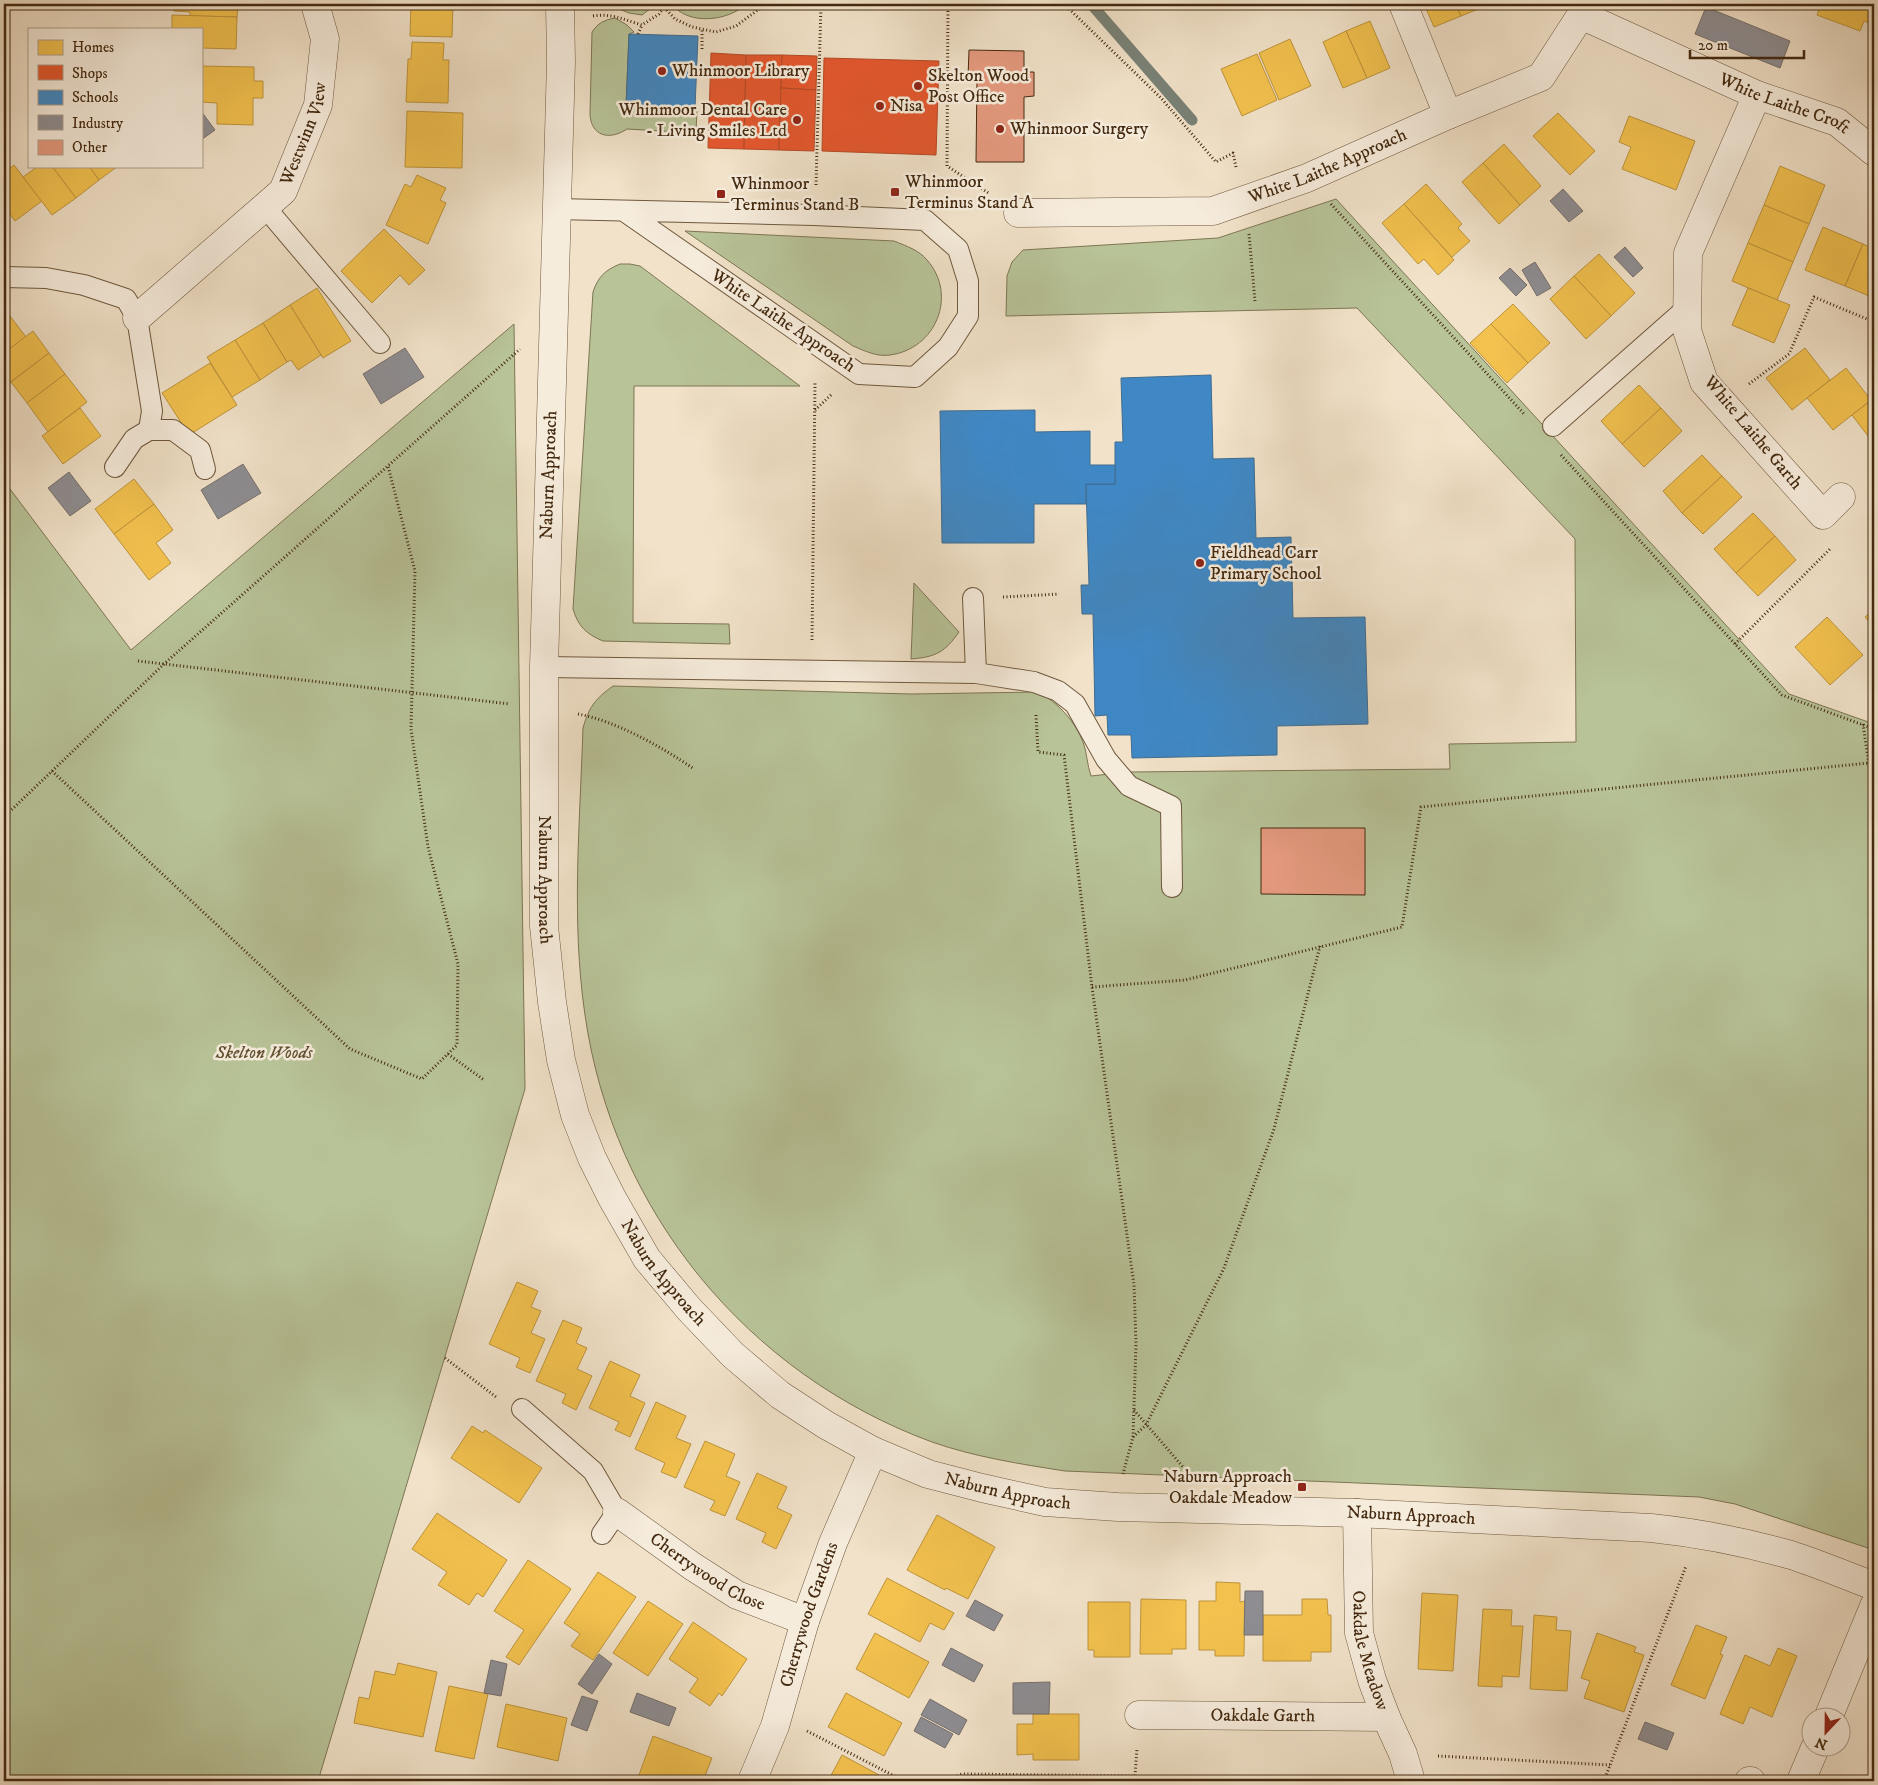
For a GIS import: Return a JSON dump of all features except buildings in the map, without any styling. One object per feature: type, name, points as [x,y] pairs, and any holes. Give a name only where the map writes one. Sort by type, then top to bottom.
[{"type":"street","name":"Westwinn View","points":[[137,318],[283,191],[318,106],[325,39],[315,4]]},
{"type":"street","points":[[1403,4],[1448,115]]},
{"type":"street","name":"Naburn Approach","points":[[560,8],[544,667],[544,926],[552,1002],[561,1060],[575,1115],[592,1158],[647,1260],[695,1316],[733,1355],[780,1395],[826,1425],[873,1451],[928,1474],[1045,1502],[1118,1507],[1358,1513],[1651,1528],[1699,1533],[1793,1556],[1874,1586]]},
{"type":"street","name":"White Laithe Approach","points":[[1018,213],[1213,211],[1307,178],[1541,76],[1583,9]]},
{"type":"street","name":"White Laithe Croft","points":[[1583,9],[1757,95],[1837,122],[1874,152]]},
{"type":"street","name":"White Laithe Garth","points":[[1757,95],[1688,253],[1688,330],[1704,382],[1723,403],[1832,506]]},
{"type":"street","name":"Cherrywood Gardens","points":[[752,1781],[779,1716],[805,1621],[834,1543],[873,1451]]},
{"type":"street","name":"Oakdale Meadow","points":[[1358,1513],[1359,1632],[1372,1680],[1403,1754],[1410,1781]]},
{"type":"street","name":"Cherrywood Close","points":[[609,1523],[692,1566],[737,1595],[805,1621]]},
{"type":"street","points":[[1832,1708],[1874,1606]]},
{"type":"street","name":"Oakdale Garth","points":[[1138,1715],[1386,1717]]},
{"type":"street","points":[[1801,1781],[1811,1758]]},
{"type":"lane","points":[[265,206],[380,343]]},
{"type":"lane","name":"White Laithe Approach","points":[[556,209],[814,215],[925,220],[958,249],[968,281],[968,316],[948,347],[915,377],[859,374],[624,211]]},
{"type":"lane","points":[[4,277],[46,278],[84,285],[126,299],[137,318],[152,411],[149,430]]},
{"type":"lane","points":[[1553,426],[1688,307]]},
{"type":"lane","points":[[115,468],[134,439],[149,430],[173,430],[200,450],[205,468]]},
{"type":"lane","points":[[973,598],[976,673]]},
{"type":"lane","points":[[544,667],[976,673],[1034,682],[1058,692],[1075,704],[1106,759],[1129,786],[1171,806],[1172,887]]},
{"type":"lane","points":[[522,1409],[593,1471],[609,1523]]},
{"type":"path","points":[[638,34],[642,25],[659,14],[664,5],[675,19],[692,27],[716,32],[736,26],[759,9],[781,4]]},
{"type":"path","points":[[814,215],[817,175],[821,4]]},
{"type":"path","points":[[912,5],[948,4],[947,166],[1018,213]]},
{"type":"path","points":[[1064,4],[1161,98],[1216,162]]},
{"type":"path","points":[[560,8],[590,17],[602,15],[616,16],[642,25]]},
{"type":"path","points":[[702,29],[702,49]]},
{"type":"path","points":[[1307,178],[1530,421]]},
{"type":"path","points":[[1723,403],[1789,354],[1814,298],[1874,322]]},
{"type":"path","points":[[4,817],[164,664],[526,343]]},
{"type":"path","points":[[812,671],[816,344]]},
{"type":"path","points":[[815,410],[832,394]]},
{"type":"path","points":[[1556,450],[1782,695],[1874,729]]},
{"type":"path","points":[[52,771],[350,1049],[422,1079],[457,1045],[458,964],[428,847],[411,729],[415,571],[388,466]]},
{"type":"path","points":[[1734,644],[1834,545],[1832,506]]},
{"type":"path","points":[[973,598],[1059,594]]},
{"type":"path","points":[[138,661],[544,708],[598,718],[678,757],[694,769]]},
{"type":"path","points":[[1863,724],[1874,799]]},
{"type":"path","points":[[1038,752],[1064,755],[1092,987],[1134,1285],[1136,1344],[1133,1437],[1126,1462],[1118,1507]]},
{"type":"path","points":[[1092,987],[1185,980],[1402,927],[1420,807],[1869,763]]},
{"type":"path","points":[[1133,1437],[1146,1425],[1224,1268],[1274,1129],[1320,946]]},
{"type":"path","points":[[448,1054],[484,1080]]},
{"type":"path","points":[[445,1358],[493,1396],[522,1409]]},
{"type":"path","points":[[1134,1410],[1221,1510]]},
{"type":"path","points":[[1604,1781],[1699,1533]]},
{"type":"path","points":[[953,1781],[955,1777],[962,1774],[1135,1776],[1138,1715]]},
{"type":"path","points":[[779,1716],[904,1781]]},
{"type":"path","points":[[1403,1754],[1610,1765]]},
{"type":"green space","points":[[594,4],[656,4],[642,15],[629,13],[617,8],[602,9]]},
{"type":"green space","points":[[672,4],[746,4],[730,14],[709,19],[688,16]]},
{"type":"green space","points":[[615,18],[634,32],[629,34],[626,106],[697,108],[696,133],[627,129],[614,135],[597,132],[591,121],[590,114],[592,32],[602,22]]},
{"type":"green space","points":[[1336,199],[1789,694],[1874,724],[1874,1550],[1735,1504],[1699,1497],[1065,1471],[998,1460],[932,1442],[865,1412],[804,1374],[748,1329],[700,1276],[658,1218],[625,1155],[600,1087],[585,1015],[578,944],[577,908],[583,728],[594,704],[613,686],[911,694],[1039,692],[1059,707],[1080,734],[1091,776],[1128,772],[1450,769],[1449,744],[1576,742],[1575,539],[1357,308],[1006,316],[1007,276],[1012,262],[1023,250],[1218,238]]},
{"type":"green space","points":[[685,231],[894,241],[920,254],[927,260],[936,274],[941,289],[941,304],[937,318],[930,332],[920,343],[906,351],[890,355],[867,352],[853,346]]},
{"type":"green space","points":[[620,264],[640,266],[800,386],[634,386],[633,623],[729,624],[730,644],[603,641],[584,629],[577,620],[573,609],[593,292],[597,282],[603,275]]},
{"type":"green space","name":"Skelton Woods","points":[[514,324],[525,1089],[318,1781],[17,1781],[4,1775],[4,481],[131,650]]},
{"type":"green space","points":[[914,583],[959,632],[939,652],[927,657],[911,659]]},
{"type":"waterway","points":[[1091,4],[1192,120]]},
{"type":"place","name":"Whinmoor Library","points":[[662,71]]},
{"type":"place","name":"Skelton Wood Post Office","points":[[918,86]]},
{"type":"place","name":"Nisa","points":[[880,106]]},
{"type":"place","name":"Whinmoor Dental Care - Living Smiles Ltd","points":[[797,120]]},
{"type":"place","name":"Whinmoor Surgery","points":[[1000,129]]},
{"type":"place","name":"Whinmoor Terminus Stand A","points":[[895,192]]},
{"type":"place","name":"Whinmoor Terminus Stand B","points":[[721,194]]},
{"type":"place","name":"Fieldhead Carr Primary School","points":[[1200,563]]},
{"type":"place","name":"Naburn Approach Oakdale Meadow","points":[[1302,1487]]}]
